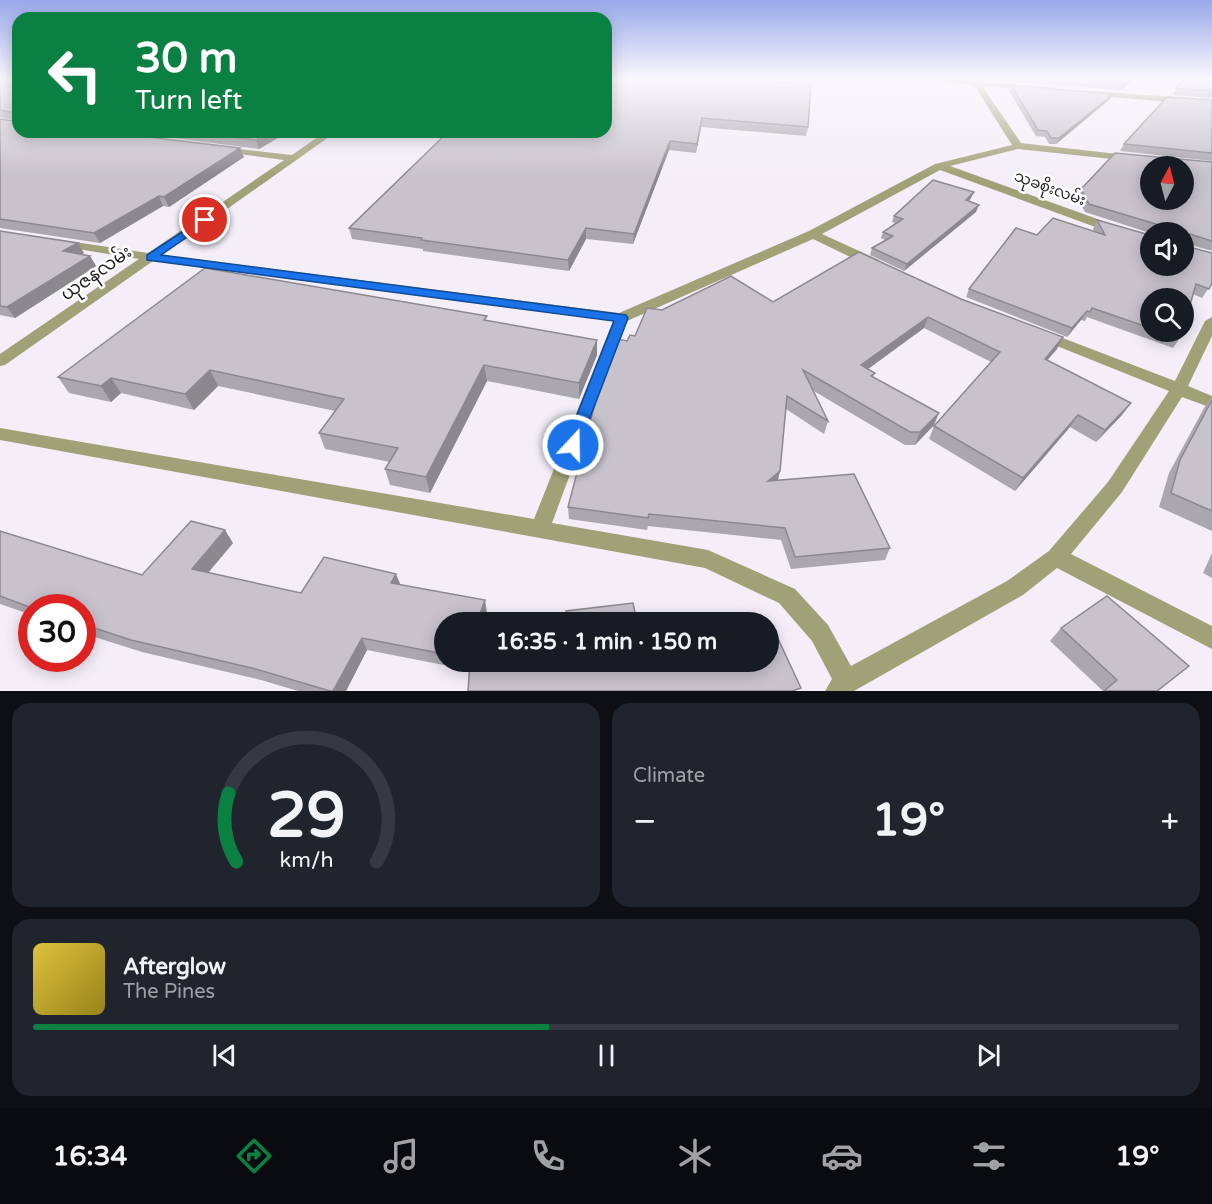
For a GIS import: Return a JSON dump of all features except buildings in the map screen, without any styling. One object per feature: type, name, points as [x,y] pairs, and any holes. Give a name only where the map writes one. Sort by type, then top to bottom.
[{"type":"street","points":[[995,111],[1018,146]]},
{"type":"street","name":"ယုဇနလမ်း","points":[[0,361],[323,138]]},
{"type":"street","points":[[46,240],[151,257],[621,318],[813,234],[939,166],[1018,146],[1140,159]]},
{"type":"street","points":[[213,148],[295,158]]},
{"type":"street","name":"သုခစိုးလမ်း","points":[[939,166],[1113,229],[1140,236]]},
{"type":"street","points":[[813,234],[888,270]]},
{"type":"street","points":[[540,529],[621,318]]},
{"type":"street","points":[[0,434],[708,559],[787,596],[820,633],[841,686],[1015,588],[1056,557],[1115,487],[1179,389],[1212,321]]},
{"type":"street","points":[[1028,330],[1212,402]]},
{"type":"street","points":[[1056,557],[1212,638]]},
{"type":"route","points":[[205,220],[151,257],[621,318],[573,445]]}]
